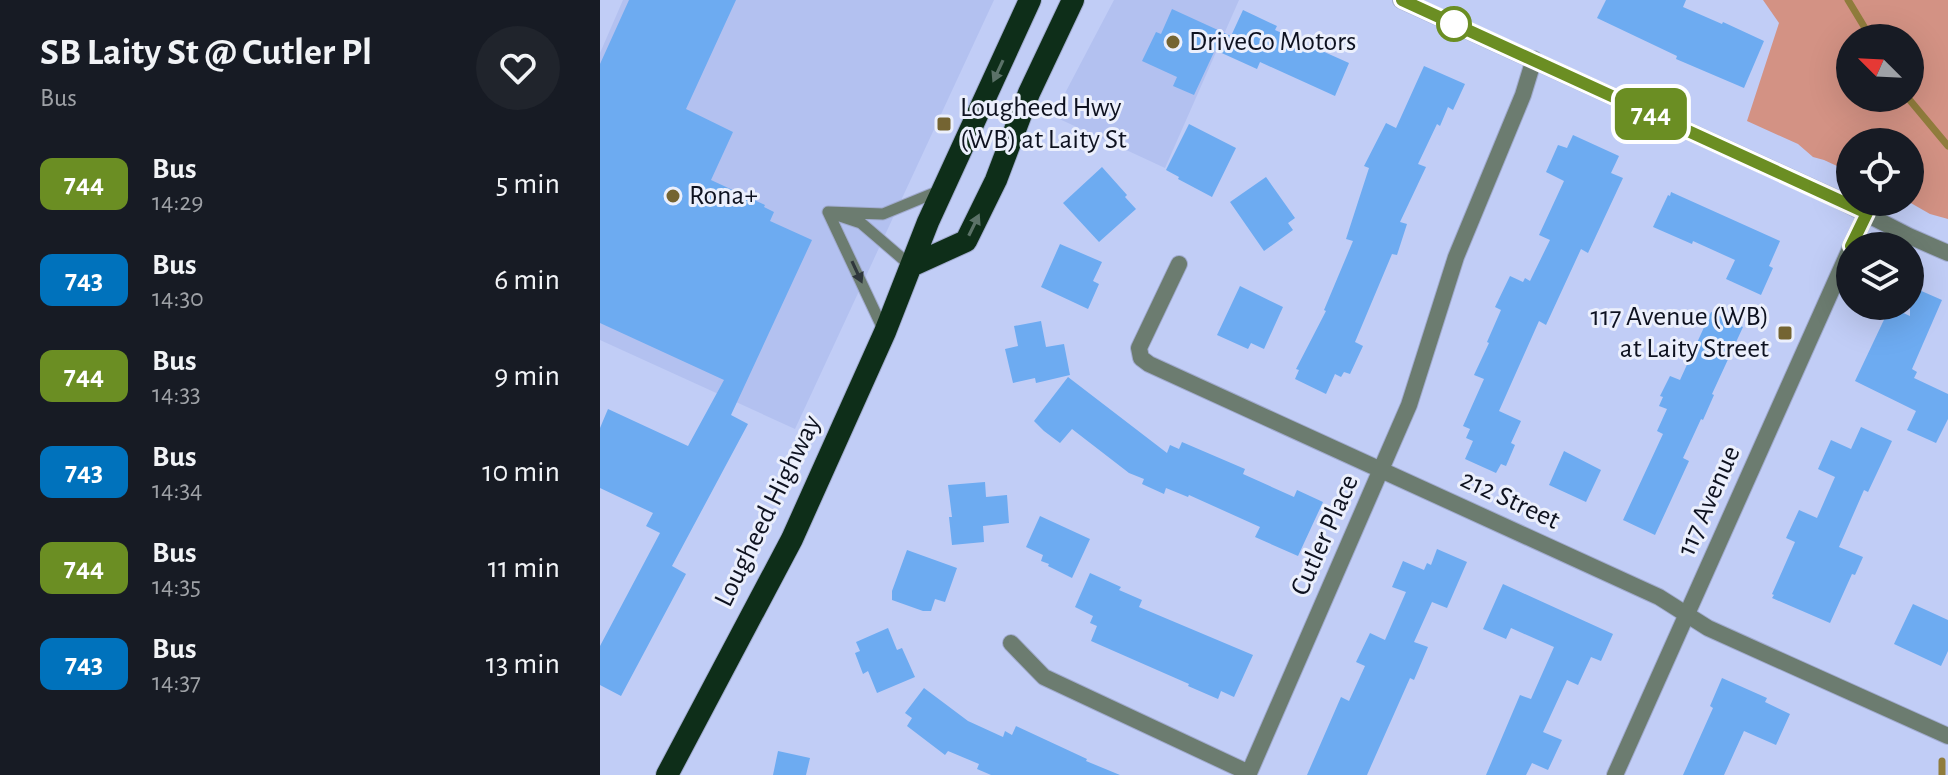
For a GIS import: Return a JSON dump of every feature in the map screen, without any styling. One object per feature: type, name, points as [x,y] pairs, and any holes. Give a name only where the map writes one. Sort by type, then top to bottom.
[{"type":"highway","name":"Lougheed Highway","points":[[667,775],[792,539],[885,332],[943,189],[1030,0]]},
{"type":"highway","points":[[911,266],[966,241],[996,180],[1029,93],[1073,0]]},
{"type":"street","points":[[1401,0],[1836,199]]},
{"type":"street","name":"Cutler Place","points":[[1011,643],[1044,677],[1249,773],[1409,405],[1469,221],[1523,95],[1534,59]]},
{"type":"street","points":[[1872,216],[1948,253]]},
{"type":"street","name":"212 Street","points":[[1179,264],[1139,348],[1141,358],[1149,364],[1659,597],[1708,628],[1948,736]]},
{"type":"street","name":"117 Avenue","points":[[1615,775],[1836,281]]},
{"type":"lane","points":[[828,212],[883,214],[943,189]]},
{"type":"lane","points":[[828,212],[861,223],[911,266]]},
{"type":"lane","points":[[828,212],[885,332]]},
{"type":"shaded area","points":[[623,0],[994,0],[795,429],[600,340],[600,53]]},
{"type":"shaded area","points":[[1114,0],[1239,0],[1165,168],[1053,116]]},
{"type":"shaded area","points":[[1763,0],[1948,0],[1948,219],[1924,211],[1924,128],[1836,128],[1836,166],[1813,157],[1798,144],[1747,121],[1779,23]]},
{"type":"building","name":"Rona+","points":[[629,0],[736,0],[686,109],[733,132],[711,180],[765,205],[774,212],[770,221],[812,240],[731,415],[748,424],[672,566],[686,574],[621,696],[600,685],[600,646],[660,533],[646,526],[653,513],[600,488],[600,428],[608,409],[688,446],[724,380],[600,323],[600,64]]},
{"type":"building","points":[[1606,0],[1686,0],[1683,7],[1764,41],[1744,88],[1676,59],[1677,56],[1597,18]]},
{"type":"building","points":[[1172,9],[1231,36],[1243,10],[1277,26],[1275,30],[1349,63],[1335,96],[1260,62],[1257,69],[1215,50],[1194,95],[1173,86],[1177,77],[1142,61],[1156,32],[1161,34]]},
{"type":"building","points":[[1424,66],[1465,84],[1453,110],[1448,107],[1440,126],[1437,124],[1418,164],[1426,167],[1400,222],[1407,224],[1397,255],[1392,254],[1355,342],[1363,346],[1350,374],[1344,372],[1341,377],[1335,374],[1326,394],[1295,379],[1299,370],[1296,369],[1326,311],[1353,241],[1346,239],[1369,168],[1364,166],[1386,123],[1396,128]]},
{"type":"building","points":[[1189,124],[1236,148],[1212,197],[1166,170]]},
{"type":"building","points":[[1573,135],[1619,156],[1611,173],[1623,178],[1588,253],[1581,249],[1546,325],[1539,321],[1499,411],[1521,421],[1511,443],[1515,445],[1506,466],[1501,464],[1496,473],[1465,459],[1473,441],[1466,438],[1470,429],[1463,426],[1484,379],[1474,375],[1501,310],[1495,307],[1510,276],[1523,282],[1525,278],[1530,281],[1550,240],[1539,235],[1564,181],[1546,172],[1558,145],[1567,148]]},
{"type":"building","points":[[1102,167],[1136,209],[1099,242],[1063,203]]},
{"type":"building","points":[[1266,177],[1295,218],[1288,223],[1293,230],[1264,251],[1230,202]]},
{"type":"building","points":[[1671,192],[1780,241],[1761,295],[1726,279],[1735,260],[1653,227]]},
{"type":"building","points":[[1060,244],[1102,262],[1093,281],[1099,284],[1088,309],[1041,287]]},
{"type":"building","points":[[1240,286],[1283,307],[1264,349],[1251,343],[1248,349],[1217,335]]},
{"type":"building","points":[[1924,292],[1942,300],[1912,369],[1917,372],[1914,378],[1948,394],[1948,419],[1936,443],[1907,430],[1916,411],[1855,381],[1884,320],[1924,320]]},
{"type":"building","points":[[1711,312],[1743,327],[1683,458],[1689,461],[1655,535],[1623,520],[1663,434],[1657,431],[1667,409],[1659,406],[1663,397],[1660,396],[1670,376],[1680,380]]},
{"type":"building","points":[[1041,321],[1046,347],[1064,344],[1070,375],[1036,383],[1035,378],[1013,383],[1005,349],[1018,346],[1014,326]]},
{"type":"building","points":[[1068,377],[1167,453],[1170,445],[1179,449],[1182,442],[1245,469],[1243,474],[1294,497],[1297,490],[1323,502],[1298,556],[1255,537],[1260,527],[1189,495],[1166,488],[1164,494],[1142,484],[1144,479],[1129,473],[1072,429],[1060,443],[1044,431],[1034,421]]},
{"type":"building","points":[[1861,427],[1892,441],[1868,492],[1864,490],[1839,547],[1863,557],[1830,623],[1772,598],[1772,594],[1795,542],[1786,538],[1799,510],[1817,518],[1835,477],[1818,469],[1831,440],[1851,449]]},
{"type":"building","points":[[1564,451],[1601,470],[1586,502],[1549,485]]},
{"type":"building","points":[[985,482],[986,497],[1007,495],[1009,523],[983,526],[984,542],[952,545],[948,485]]},
{"type":"building","points":[[1040,516],[1090,539],[1072,578],[1048,566],[1041,561],[1043,555],[1026,547]]},
{"type":"building","points":[[1437,549],[1467,562],[1447,608],[1432,602],[1414,642],[1428,647],[1414,680],[1410,678],[1367,775],[1307,775],[1341,697],[1349,701],[1365,666],[1356,662],[1370,633],[1385,640],[1406,592],[1392,587],[1403,561],[1424,570],[1427,563],[1431,565]]},
{"type":"building","points":[[907,550],[957,568],[945,602],[935,599],[931,611],[892,600],[892,591]]},
{"type":"building","points":[[1090,573],[1142,600],[1139,607],[1253,655],[1234,697],[1221,691],[1218,699],[1091,641],[1097,626],[1090,623],[1093,616],[1075,607]]},
{"type":"building","points":[[1503,584],[1613,634],[1601,661],[1591,657],[1578,685],[1567,680],[1543,732],[1562,740],[1548,770],[1532,763],[1526,775],[1486,775],[1520,695],[1531,699],[1554,647],[1511,628],[1506,639],[1483,629]]},
{"type":"building","points":[[1913,604],[1948,620],[1948,651],[1941,666],[1894,644]]},
{"type":"building","points":[[888,628],[897,650],[902,648],[915,677],[877,693],[868,671],[863,674],[855,653],[860,651],[856,642]]},
{"type":"building","points":[[1722,678],[1767,698],[1765,702],[1790,714],[1776,745],[1744,731],[1724,775],[1683,775],[1713,708],[1710,706]]},
{"type":"building","points":[[924,688],[968,721],[1003,737],[1005,731],[1012,735],[1016,726],[1120,775],[991,775],[977,769],[979,764],[948,751],[945,755],[907,726],[912,718],[905,713]]},
{"type":"building","points":[[778,751],[810,758],[806,775],[773,775]]},
{"type":"waterway","points":[[1848,0],[1863,24]]},
{"type":"waterway","points":[[1920,112],[1948,146]]},
{"type":"waterway","points":[[1942,761],[1942,775]]},
{"type":"bus line","name":"744","points":[[1402,0],[1867,213],[1858,232]]},
{"type":"place","name":"DriveCo Motors","points":[[1173,42]]},
{"type":"place","name":"Lougheed Hwy (WB) at Laity St","points":[[944,124]]},
{"type":"place","name":"Rona+","points":[[673,196]]},
{"type":"place","name":"117 Avenue (WB) at Laity Street","points":[[1785,333]]}]
